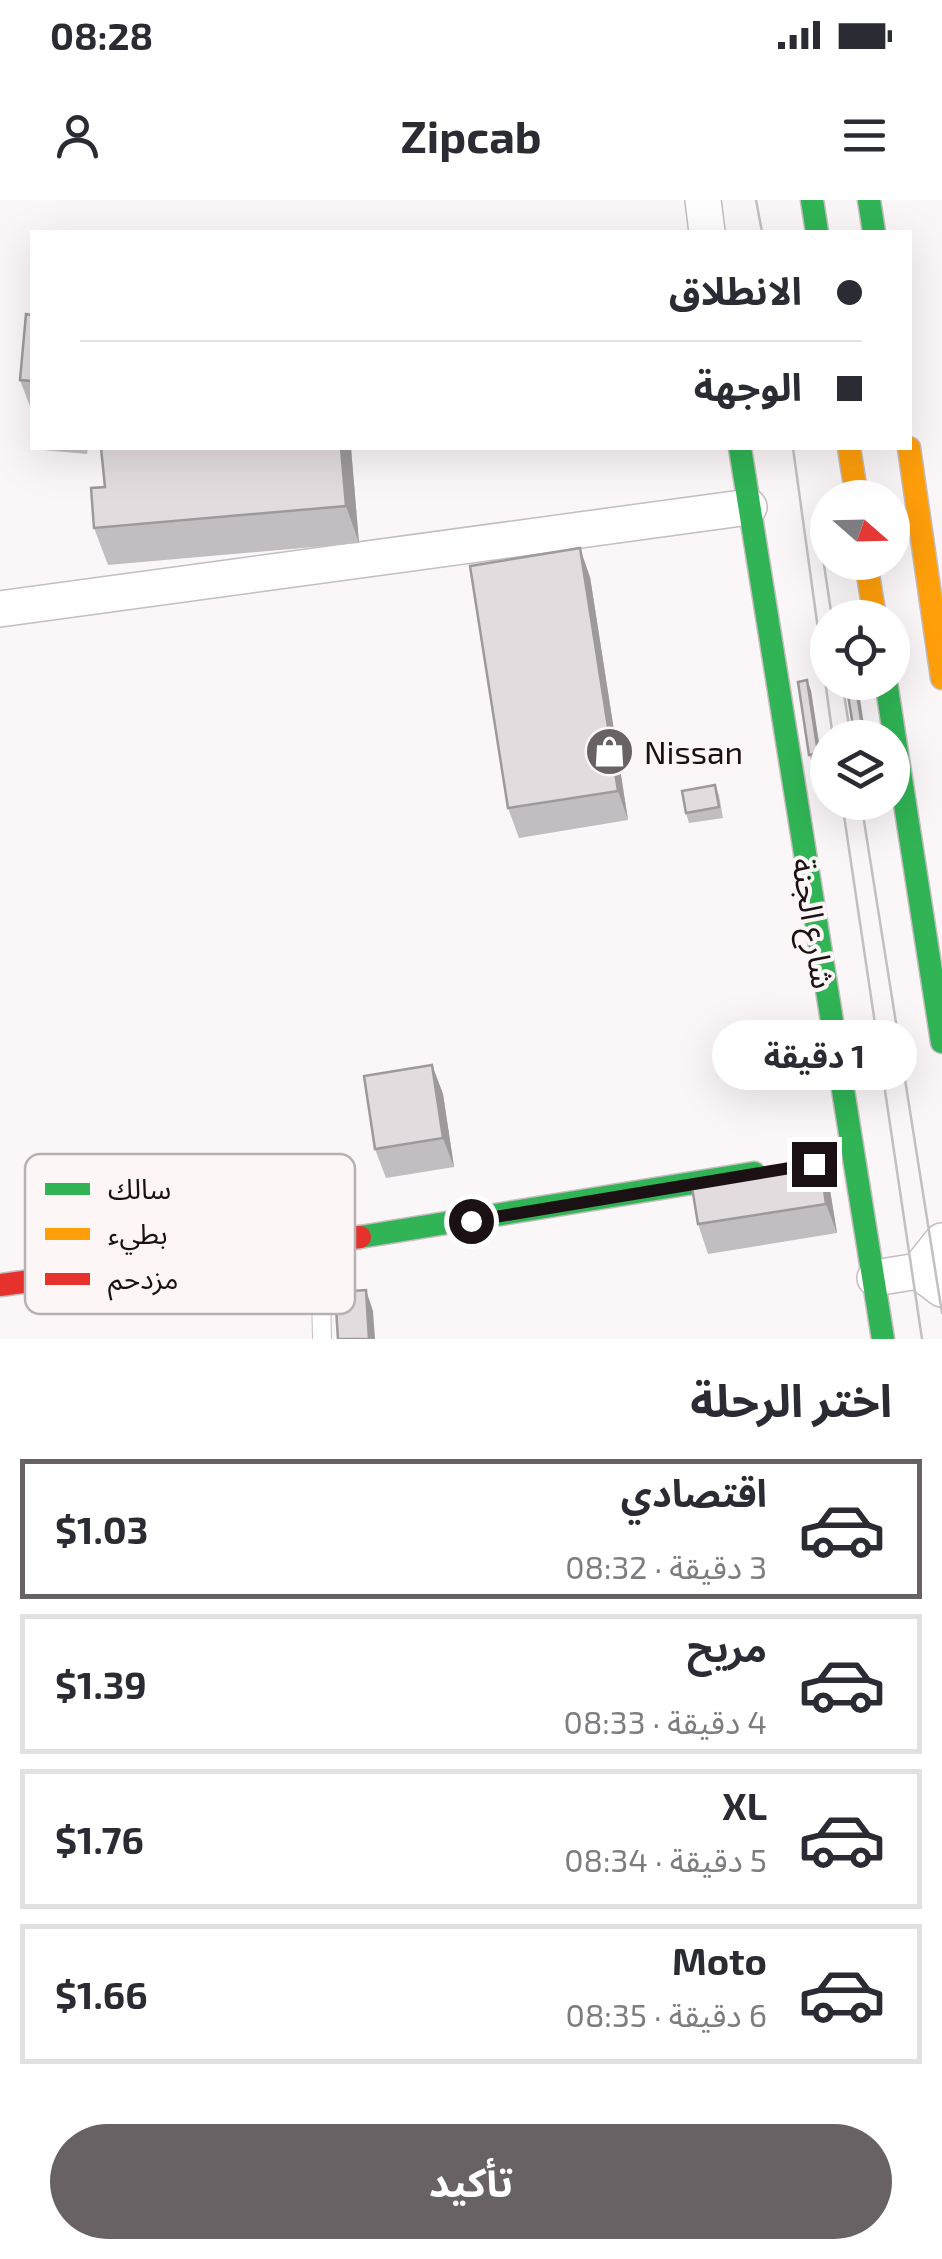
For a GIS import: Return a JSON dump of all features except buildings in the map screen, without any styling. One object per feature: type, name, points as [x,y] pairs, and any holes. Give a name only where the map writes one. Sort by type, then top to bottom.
[{"type":"street","points":[[702,200],[708,230]]},
{"type":"street","points":[[812,200],[816,230]]},
{"type":"street","points":[[869,200],[874,230]]},
{"type":"street","name":"شارع الجنة","points":[[740,450],[842,1159],[862,1193],[883,1339]]},
{"type":"street","points":[[849,450],[853,480]]},
{"type":"street","points":[[921,459],[942,678]]},
{"type":"street","points":[[0,610],[749,507]]},
{"type":"street","points":[[889,700],[942,1042]]},
{"type":"street","points":[[355,1237],[776,1170]]},
{"type":"street","points":[[875,1278],[930,1280],[942,1240]]},
{"type":"street","points":[[0,1286],[25,1283]]},
{"type":"lane","points":[[321,1314],[322,1339]]},
{"type":"tram line","points":[[756,200],[762,230]]},
{"type":"tram line","points":[[793,450],[831,720]]},
{"type":"tram line","points":[[826,580],[829,600]]},
{"type":"tram line","points":[[845,700],[848,720]]},
{"type":"tram line","points":[[845,820],[922,1339]]},
{"type":"tram line","points":[[864,820],[942,1313]]},
{"type":"traffic: fast","points":[[812,200],[817,230]]},
{"type":"traffic: fast","points":[[869,200],[874,230]]},
{"type":"traffic: fast","points":[[740,450],[883,1339]]},
{"type":"traffic: fast","points":[[889,700],[942,1042]]},
{"type":"traffic: fast","points":[[360,1237],[754,1173]]},
{"type":"traffic: slow","points":[[849,450],[854,480]]},
{"type":"traffic: slow","points":[[909,450],[942,678]]},
{"type":"traffic: slow","points":[[869,580],[872,600]]},
{"type":"traffic: jam","points":[[355,1238],[360,1237]]},
{"type":"traffic: jam","points":[[0,1285],[25,1282]]},
{"type":"place","name":"Nissan","points":[[609,751]]},
{"type":"route","points":[[471,1221],[814,1164]]}]
